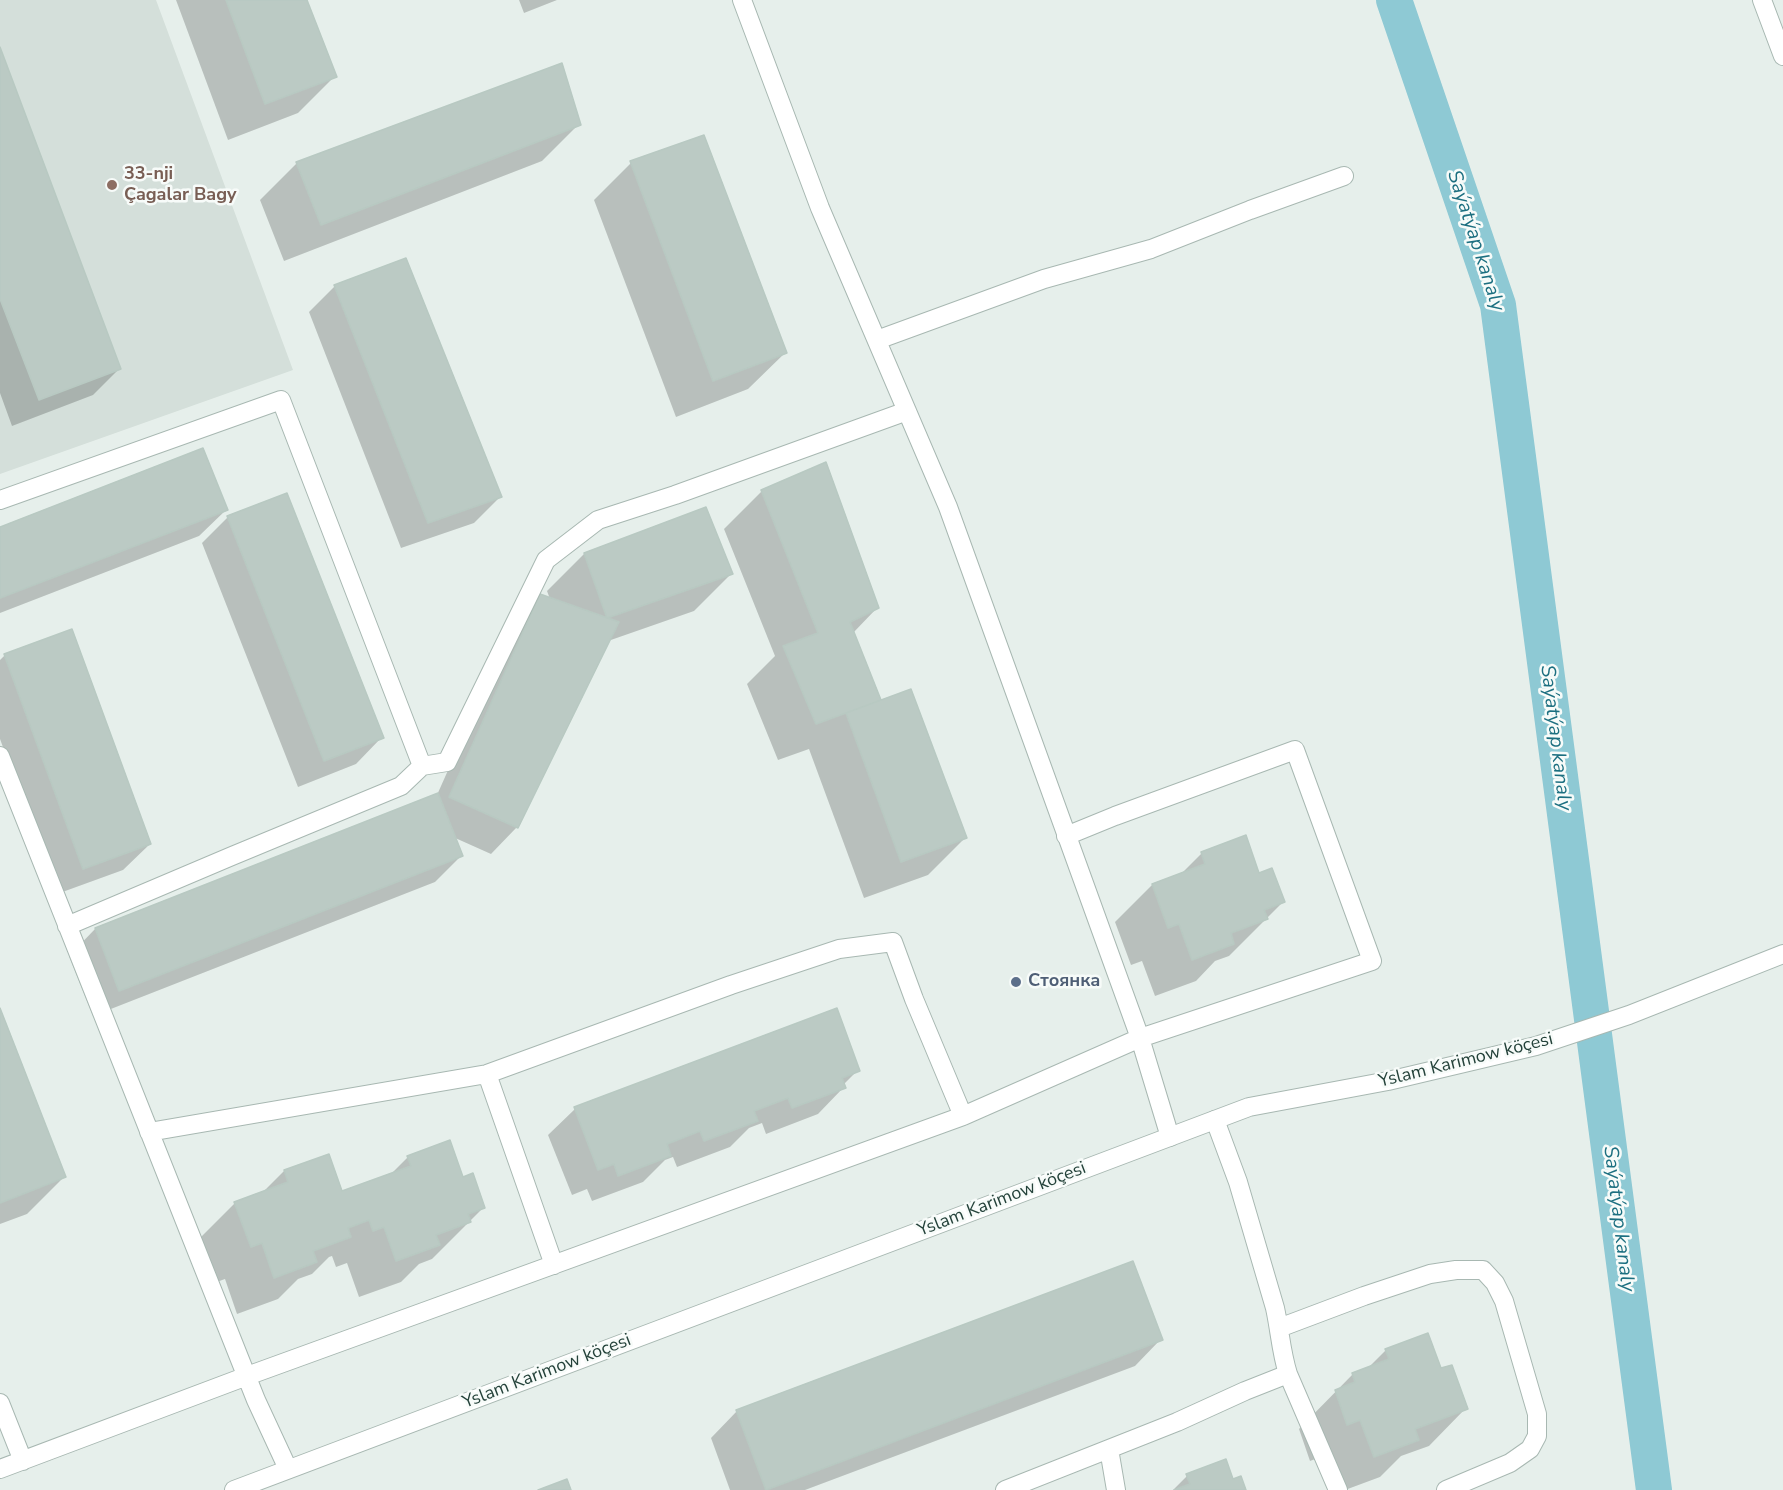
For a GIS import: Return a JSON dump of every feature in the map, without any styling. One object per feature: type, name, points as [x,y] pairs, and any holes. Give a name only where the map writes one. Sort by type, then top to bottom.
[{"type":"street","points":[[742,0],[820,208],[948,507],[1140,1038],[1170,1137]]},
{"type":"street","points":[[1762,0],[1783,56]]},
{"type":"street","points":[[877,340],[1044,279],[1151,249],[1344,176]]},
{"type":"street","points":[[0,500],[281,400],[422,766]]},
{"type":"street","points":[[67,926],[401,786],[422,766],[447,762],[546,560],[598,520],[675,495],[907,411]]},
{"type":"street","points":[[0,1469],[246,1376],[963,1116],[1140,1038],[1372,961],[1295,750],[1066,836]]},
{"type":"street","points":[[0,756],[246,1376],[288,1469]]},
{"type":"street","points":[[149,1132],[488,1074],[839,949],[893,942],[963,1116]]},
{"type":"street","name":"Yslam Karimow köçesi","points":[[234,1490],[1249,1107],[1388,1080],[1536,1046],[1629,1016],[1783,954]]},
{"type":"street","points":[[488,1074],[554,1265]]},
{"type":"street","points":[[1215,1120],[1238,1182],[1275,1308],[1282,1356],[1338,1490]]},
{"type":"street","points":[[1279,1328],[1430,1274],[1456,1270],[1483,1270],[1495,1282],[1504,1301],[1537,1414],[1537,1437],[1530,1449],[1510,1463],[1446,1490]]},
{"type":"street","points":[[1005,1490],[1177,1422],[1288,1374]]},
{"type":"street","points":[[0,1403],[23,1461]]},
{"type":"street","points":[[1109,1449],[1116,1490]]},
{"type":"shaded area","name":"33-nji Çagalar Bagy","points":[[0,0],[156,0],[293,370],[0,474]]},
{"type":"building","points":[[226,0],[307,0],[337,77],[265,104]]},
{"type":"building","points":[[0,47],[121,369],[39,400],[0,299]]},
{"type":"building","points":[[562,63],[581,125],[321,225],[296,162]]},
{"type":"building","points":[[704,135],[787,353],[713,381],[630,161]]},
{"type":"building","points":[[406,258],[502,497],[428,523],[334,285]]},
{"type":"building","points":[[203,448],[228,510],[0,598],[0,527]]},
{"type":"building","points":[[826,462],[879,608],[850,622],[881,700],[816,724],[783,646],[818,633],[761,490]]},
{"type":"building","points":[[287,493],[384,738],[324,761],[227,516]]},
{"type":"building","points":[[706,507],[733,574],[607,618],[584,553]]},
{"type":"building","points":[[540,594],[619,622],[518,828],[449,797]]},
{"type":"building","points":[[72,629],[151,844],[83,869],[4,654]]},
{"type":"building","points":[[911,689],[967,838],[901,862],[846,713]]},
{"type":"building","points":[[438,793],[463,856],[119,991],[95,928]]},
{"type":"building","points":[[1246,835],[1259,873],[1272,868],[1285,902],[1264,910],[1268,919],[1231,933],[1234,944],[1192,960],[1179,924],[1168,928],[1152,884],[1205,864],[1201,852]]},
{"type":"building","points":[[0,1008],[66,1177],[0,1203]]},
{"type":"building","points":[[837,1008],[860,1071],[842,1078],[846,1088],[792,1108],[788,1098],[754,1111],[758,1121],[704,1141],[700,1131],[667,1144],[671,1156],[618,1176],[614,1164],[598,1170],[574,1107]]},
{"type":"building","points":[[450,1140],[463,1177],[473,1173],[485,1208],[468,1214],[471,1222],[436,1235],[440,1245],[396,1261],[384,1227],[373,1231],[369,1220],[348,1228],[351,1237],[313,1251],[317,1262],[274,1278],[262,1243],[251,1247],[234,1202],[288,1182],[284,1170],[329,1154],[342,1191],[411,1166],[407,1156]]},
{"type":"building","points":[[1133,1261],[1163,1340],[766,1490],[736,1410]]},
{"type":"building","points":[[1428,1333],[1441,1368],[1452,1365],[1468,1409],[1415,1429],[1419,1440],[1374,1457],[1360,1420],[1347,1425],[1335,1390],[1355,1382],[1352,1373],[1389,1359],[1385,1349]]},
{"type":"building","points":[[1226,1459],[1233,1479],[1241,1476],[1246,1490],[1174,1490],[1190,1484],[1186,1474]]},
{"type":"building","points":[[567,1479],[571,1490],[538,1490]]},
{"type":"waterway","name":"Saýatýap kanaly","points":[[1394,0],[1498,305],[1654,1490]]},
{"type":"place","name":"33-nji Çagalar Bagy","points":[[112,185]]},
{"type":"place","name":"Стоянка","points":[[1016,982]]}]
